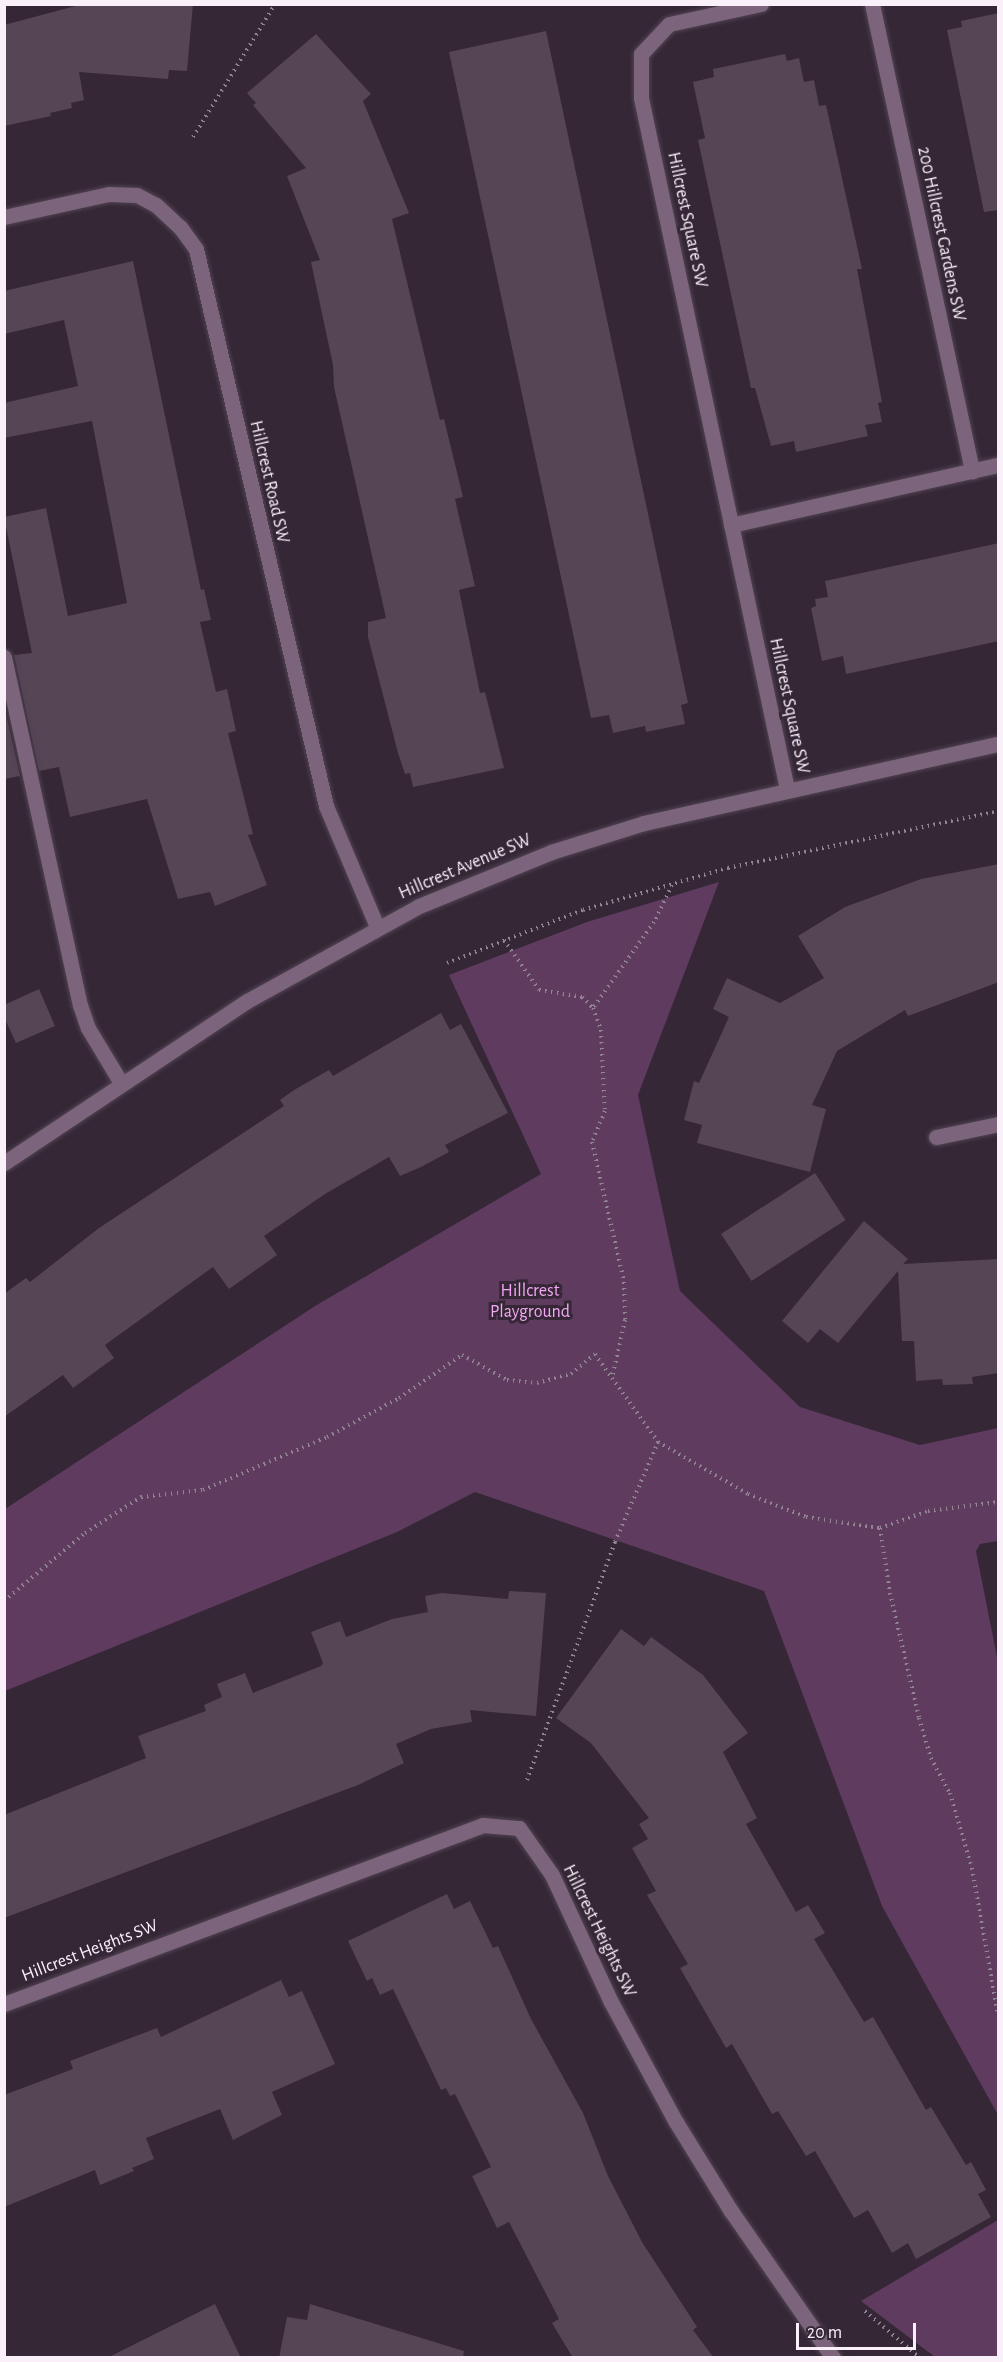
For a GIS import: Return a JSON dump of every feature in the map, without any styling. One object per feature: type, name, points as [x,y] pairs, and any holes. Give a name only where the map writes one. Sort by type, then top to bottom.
[{"type":"street","name":"Hillcrest Square SW","points":[[761,4],[669,24],[641,54],[641,98],[787,789]]},
{"type":"street","name":"200 Hillcrest Gardens SW","points":[[872,4],[972,471]]},
{"type":"street","name":"Hillcrest Road SW","points":[[4,216],[109,194],[137,195],[172,220],[196,249],[326,806],[377,927]]},
{"type":"street","points":[[731,525],[999,465]]},
{"type":"street","points":[[4,657],[80,1005],[87,1028],[121,1083]]},
{"type":"street","name":"Hillcrest Avenue SW","points":[[4,1163],[247,1000],[377,927],[551,852],[644,823],[787,789],[999,744]]},
{"type":"street","points":[[936,1137],[999,1124]]},
{"type":"street","name":"Hillcrest Heights SW","points":[[4,2004],[483,1825],[519,1828],[552,1875],[611,2001],[676,2122],[814,2334],[833,2358]]},
{"type":"street","name":"Hillcrest Heights SW","points":[[814,2334],[846,2358]]},
{"type":"path","points":[[193,137],[275,4]]},
{"type":"path","points":[[447,963],[583,910],[728,868],[999,811]]},
{"type":"path","points":[[594,1008],[654,922],[672,885]]},
{"type":"path","points":[[504,940],[538,990],[582,997],[594,1008],[601,1030],[605,1111],[592,1142],[624,1282],[625,1320],[612,1378]]},
{"type":"path","points":[[4,1601],[85,1533],[141,1497],[203,1490],[327,1437],[391,1403],[462,1355],[507,1380],[537,1383],[571,1374],[595,1354],[658,1442],[748,1494],[806,1517],[880,1528],[928,1511],[999,1502]]},
{"type":"path","points":[[527,1780],[615,1542],[658,1442]]},
{"type":"path","points":[[880,1528],[890,1593],[919,1718],[931,1758],[950,1793],[972,1868],[999,2016]]},
{"type":"path","points":[[865,2311],[920,2358]]},
{"type":"green space","name":"Hillcrest Playground","points":[[719,882],[638,1095],[680,1291],[800,1407],[920,1445],[998,1428],[998,1541],[980,1544],[976,1551],[998,1662],[998,2115],[882,1906],[764,1591],[475,1492],[397,1532],[5,1691],[5,1509],[315,1306],[541,1174],[449,975],[587,922]]},
{"type":"green space","points":[[998,2220],[998,2357],[935,2357],[861,2301]]},
{"type":"building","points":[[83,4],[193,4],[187,71],[169,70],[168,79],[79,72],[84,100],[71,103],[72,108],[50,113],[51,116],[4,126],[4,25]]},
{"type":"building","points":[[999,13],[999,210],[984,212],[947,30],[962,27],[961,21]]},
{"type":"building","points":[[546,31],[688,703],[681,705],[685,724],[646,732],[645,726],[613,733],[609,715],[591,718],[449,52]]},
{"type":"building","points":[[316,34],[371,94],[363,101],[409,213],[392,219],[440,420],[444,419],[463,497],[455,499],[475,586],[459,590],[480,693],[485,692],[504,768],[413,787],[410,773],[405,774],[398,753],[368,637],[368,622],[386,618],[334,387],[333,365],[311,262],[320,260],[287,176],[306,168],[253,105],[256,103],[247,93]]},
{"type":"building","points":[[785,54],[787,61],[799,58],[804,82],[814,80],[819,106],[826,105],[862,269],[857,269],[882,402],[878,403],[882,422],[865,425],[868,436],[796,452],[794,441],[771,446],[755,388],[751,388],[698,140],[705,138],[693,82],[714,77],[713,69]]},
{"type":"building","points":[[133,261],[201,590],[204,589],[211,620],[200,622],[216,692],[227,689],[236,731],[228,733],[253,834],[248,835],[267,885],[215,906],[210,892],[178,899],[147,799],[70,817],[59,767],[39,771],[14,655],[32,653],[4,517],[46,508],[68,616],[127,603],[92,421],[4,438],[4,403],[78,386],[64,320],[4,334],[4,291]]},
{"type":"building","points":[[999,543],[999,641],[846,674],[843,656],[822,661],[811,608],[816,606],[815,599],[828,597],[825,581]]},
{"type":"building","points":[[4,705],[20,776],[4,779]]},
{"type":"building","points":[[999,864],[999,982],[908,1016],[905,1010],[837,1051],[812,1105],[826,1109],[810,1172],[697,1143],[702,1125],[684,1120],[694,1081],[699,1083],[729,1017],[713,1009],[727,978],[780,1003],[824,978],[798,936],[845,907],[921,879]]},
{"type":"building","points":[[39,989],[55,1026],[16,1043],[4,1017],[4,1005]]},
{"type":"building","points":[[441,1013],[450,1030],[461,1024],[508,1113],[445,1145],[449,1152],[421,1167],[400,1176],[389,1157],[325,1194],[264,1236],[277,1255],[229,1289],[213,1267],[105,1345],[114,1358],[73,1388],[63,1375],[4,1417],[4,1294],[26,1278],[30,1282],[99,1228],[284,1106],[280,1100],[294,1090],[329,1070],[333,1076]]},
{"type":"building","points":[[815,1173],[845,1220],[752,1281],[721,1234]]},
{"type":"building","points":[[864,1221],[908,1259],[903,1264],[999,1259],[999,1373],[972,1377],[973,1384],[943,1385],[942,1379],[916,1381],[914,1341],[902,1341],[898,1271],[838,1343],[820,1329],[808,1343],[782,1321]]},
{"type":"building","points":[[509,1591],[546,1593],[536,1716],[470,1710],[472,1722],[431,1729],[396,1744],[404,1763],[358,1785],[4,1918],[4,1815],[146,1758],[138,1736],[206,1711],[204,1705],[222,1697],[217,1684],[245,1673],[253,1693],[321,1666],[323,1663],[311,1632],[340,1621],[346,1637],[392,1619],[428,1612],[425,1596],[442,1593],[508,1599]]},
{"type":"building","points":[[621,1629],[644,1646],[651,1637],[703,1675],[748,1733],[723,1752],[757,1818],[746,1824],[796,1912],[808,1905],[825,1933],[814,1939],[864,2022],[873,2017],[926,2110],[931,2107],[966,2165],[971,2162],[986,2190],[978,2194],[991,2217],[916,2259],[908,2243],[892,2253],[868,2210],[854,2218],[815,2151],[806,2156],[778,2111],[772,2114],[732,2044],[726,2048],[680,1968],[688,1964],[647,1895],[656,1891],[632,1848],[648,1839],[639,1824],[649,1818],[591,1743],[556,1718]]},
{"type":"building","points":[[447,1894],[454,1909],[470,1901],[493,1948],[498,1946],[531,2019],[583,2113],[608,2176],[642,2242],[697,2327],[693,2330],[714,2358],[573,2358],[552,2323],[559,2319],[509,2222],[497,2228],[472,2176],[491,2167],[455,2094],[450,2096],[446,2088],[441,2090],[393,1989],[380,1995],[372,1978],[367,1981],[348,1941]]},
{"type":"building","points":[[281,1980],[289,1997],[302,1991],[335,2064],[272,2092],[282,2115],[233,2140],[220,2109],[146,2138],[154,2159],[132,2168],[134,2171],[100,2185],[95,2170],[4,2207],[4,2095],[73,2069],[70,2061],[157,2028],[161,2037]]},
{"type":"building","points":[[215,2304],[241,2358],[107,2358]]},
{"type":"building","points":[[310,2304],[464,2351],[463,2358],[279,2358],[287,2317],[307,2320]]}]
